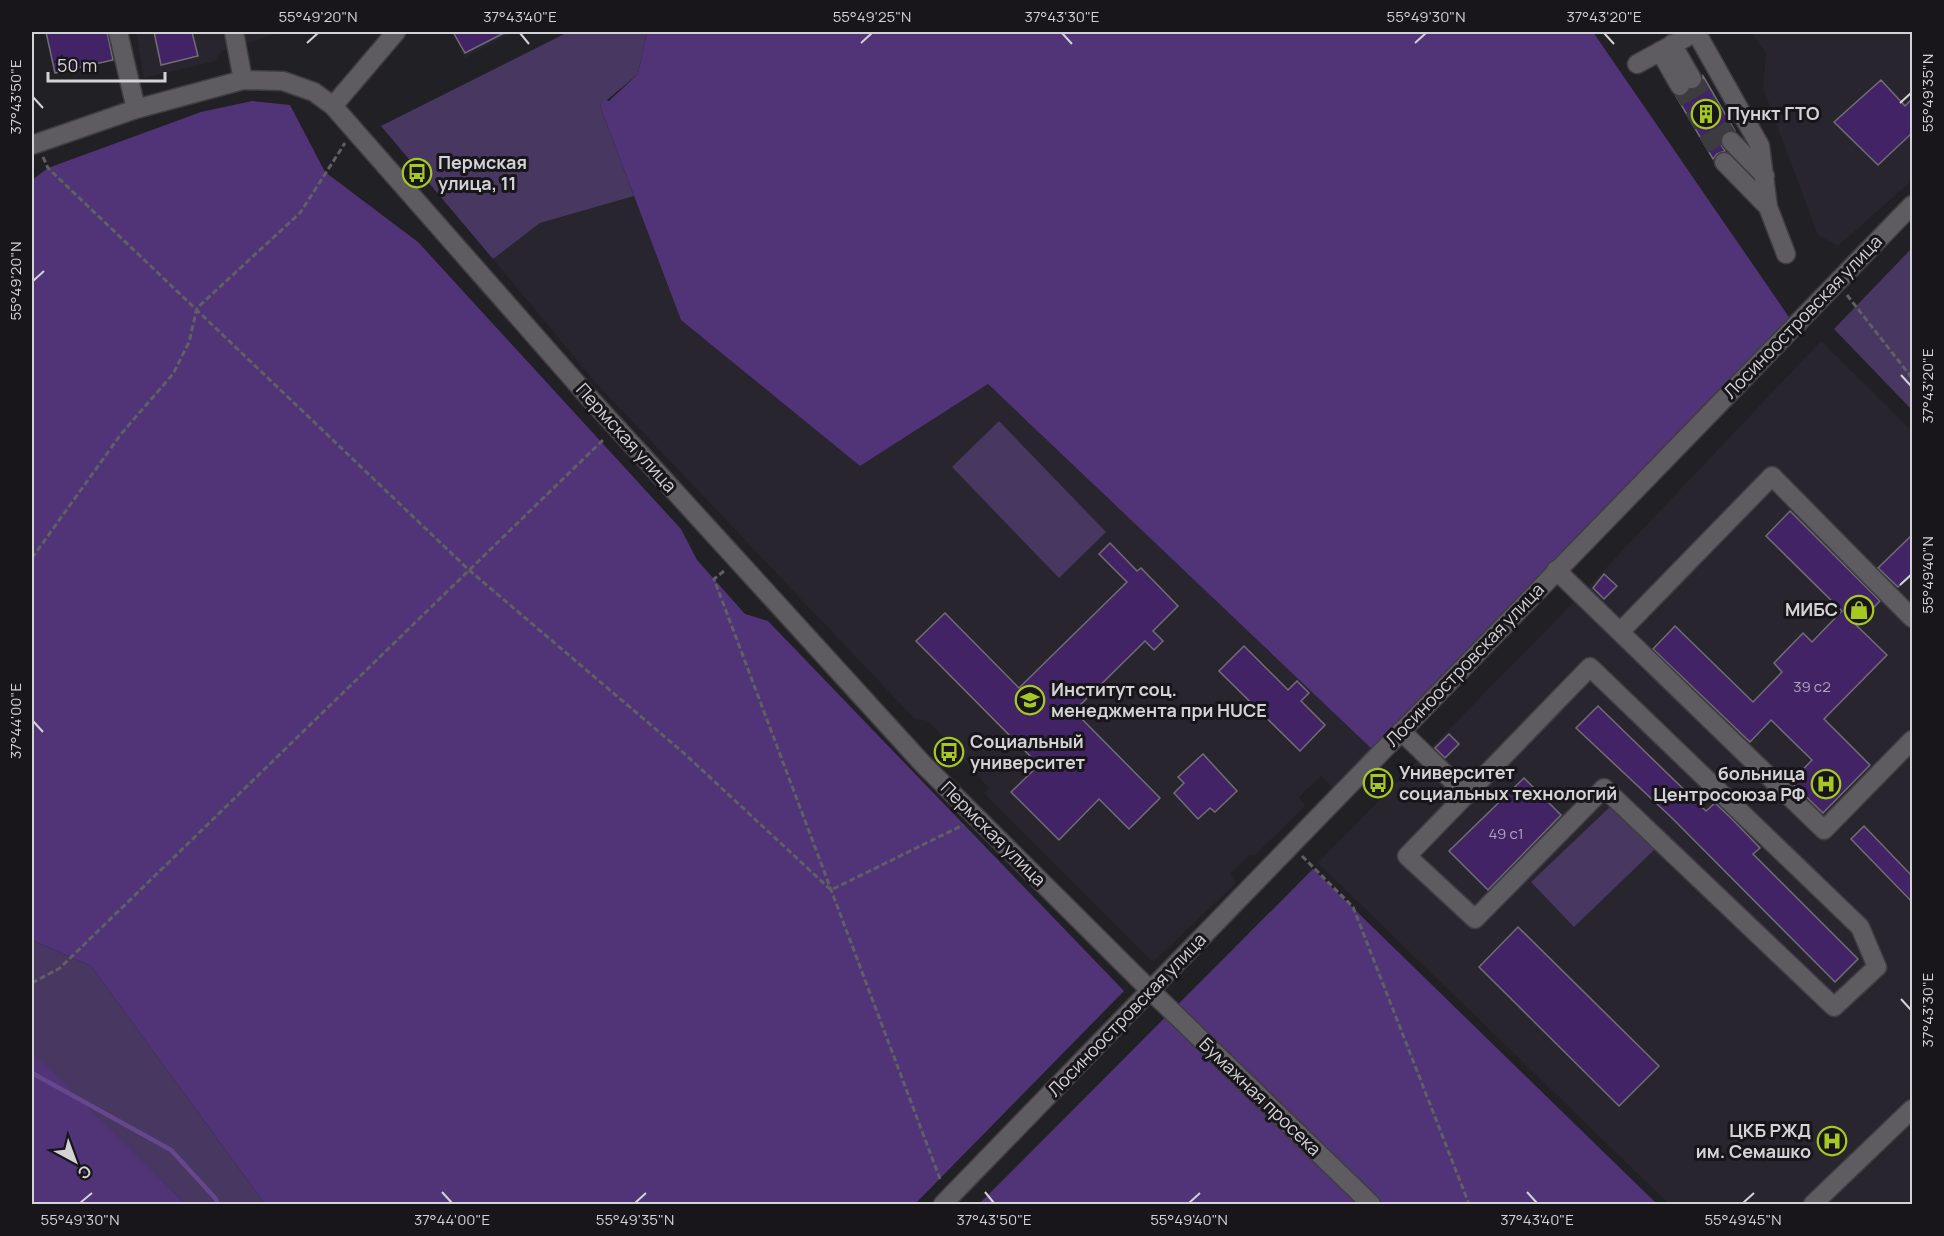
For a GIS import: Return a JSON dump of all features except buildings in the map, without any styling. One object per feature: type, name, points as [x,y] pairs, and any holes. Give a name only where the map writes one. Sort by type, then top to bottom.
[{"type":"street","points":[[118,32],[136,109]]},
{"type":"street","points":[[234,32],[243,80]]},
{"type":"street","points":[[333,106],[396,32]]},
{"type":"street","points":[[1637,64],[1696,32],[1760,146],[1768,207],[1786,254]]},
{"type":"street","points":[[1666,48],[1686,82]]},
{"type":"street","name":"Пермская улица","points":[[32,145],[136,109],[243,80],[283,81],[314,92],[333,106],[617,429],[923,764],[1150,990]]},
{"type":"street","points":[[1731,141],[1764,176]]},
{"type":"street","points":[[1724,162],[1768,207]]},
{"type":"street","name":"Лосиноостровская улица","points":[[943,1204],[1556,570],[1912,206]]},
{"type":"street","points":[[1620,632],[1773,476],[1912,618]]},
{"type":"street","points":[[1556,570],[1824,830],[1912,740]]},
{"type":"street","points":[[1590,667],[1860,927],[1877,967],[1834,1007],[1604,788],[1475,919],[1407,856],[1466,794],[1590,667]]},
{"type":"street","points":[[1401,731],[1466,794]]},
{"type":"street","name":"Бумажная просека","points":[[1150,990],[1371,1204]]},
{"type":"street","points":[[1813,1204],[1912,1109]]},
{"type":"path","points":[[32,558],[121,434],[173,374],[189,342],[197,308],[300,213],[345,143],[352,127]]},
{"type":"path","points":[[48,168],[469,570],[686,755],[831,890]]},
{"type":"path","points":[[1837,282],[1912,378]]},
{"type":"path","points":[[32,984],[60,968],[617,429]]},
{"type":"path","points":[[736,560],[714,579],[940,1179]]},
{"type":"path","points":[[831,890],[978,818]]},
{"type":"path","points":[[1291,846],[1353,907],[1469,1204]]},
{"type":"shaded area","points":[[136,32],[282,32],[221,52],[216,61],[144,78]]},
{"type":"shaded area","points":[[452,32],[514,32],[464,58]]},
{"type":"shaded area","points":[[568,32],[647,32],[638,74],[600,106],[634,196],[540,223],[493,259],[381,126]]},
{"type":"shaded area","points":[[647,32],[1593,32],[1791,320],[1375,752],[988,384],[860,466],[681,320],[600,106],[605,100],[609,101],[638,74]]},
{"type":"shaded area","points":[[1751,32],[1912,32],[1912,167],[1909,183],[1838,246],[1818,235],[1763,88],[1766,53]]},
{"type":"shaded area","points":[[252,101],[290,105],[325,172],[418,242],[681,529],[697,560],[745,614],[768,621],[1124,991],[915,1204],[265,1204],[91,966],[32,940],[32,180],[48,168],[201,112]]},
{"type":"shaded area","points":[[634,196],[681,320],[860,466],[988,384],[1375,752],[1336,790],[1321,776],[1299,797],[1305,806],[1255,855],[1249,855],[1230,874],[1236,883],[1153,962],[984,793],[989,788],[928,721],[915,719],[594,381],[493,259],[540,223]]},
{"type":"shaded area","points":[[1912,248],[1912,410],[1834,329]]},
{"type":"shaded area","points":[[1821,341],[1912,431],[1912,1204],[1669,1204],[1318,863],[1567,609]]},
{"type":"shaded area","points":[[999,421],[1106,532],[1059,578],[952,467]]},
{"type":"shaded area","points":[[1612,805],[1655,849],[1574,927],[1531,882]]},
{"type":"shaded area","points":[[1313,869],[1657,1204],[979,1204]]},
{"type":"shaded area","points":[[32,940],[91,966],[265,1204],[185,1204],[32,1055]]},
{"type":"shaded area","points":[[34,1054],[185,1204],[32,1204],[32,1055]]},
{"type":"waterway","points":[[32,1073],[171,1150],[216,1199],[217,1204]]},
{"type":"tunnel","points":[[1692,79],[1731,141]]},
{"type":"tunnel","points":[[1680,86],[1724,162]]},
{"type":"place","name":"Пункт ГТО","points":[[1706,114]]},
{"type":"place","name":"Пермская улица, 11","points":[[417,173]]},
{"type":"place","name":"МИБС","points":[[1859,610]]},
{"type":"place","name":"Институт соц. менеджмента при HUCE","points":[[1030,700]]},
{"type":"place","name":"Социальный университет","points":[[949,752]]},
{"type":"place","name":"Университет социальных технологий","points":[[1378,783]]},
{"type":"place","name":"больница Центросоюза РФ","points":[[1826,784]]},
{"type":"place","name":"ЦКБ РЖД им. Семашко","points":[[1832,1141]]}]
